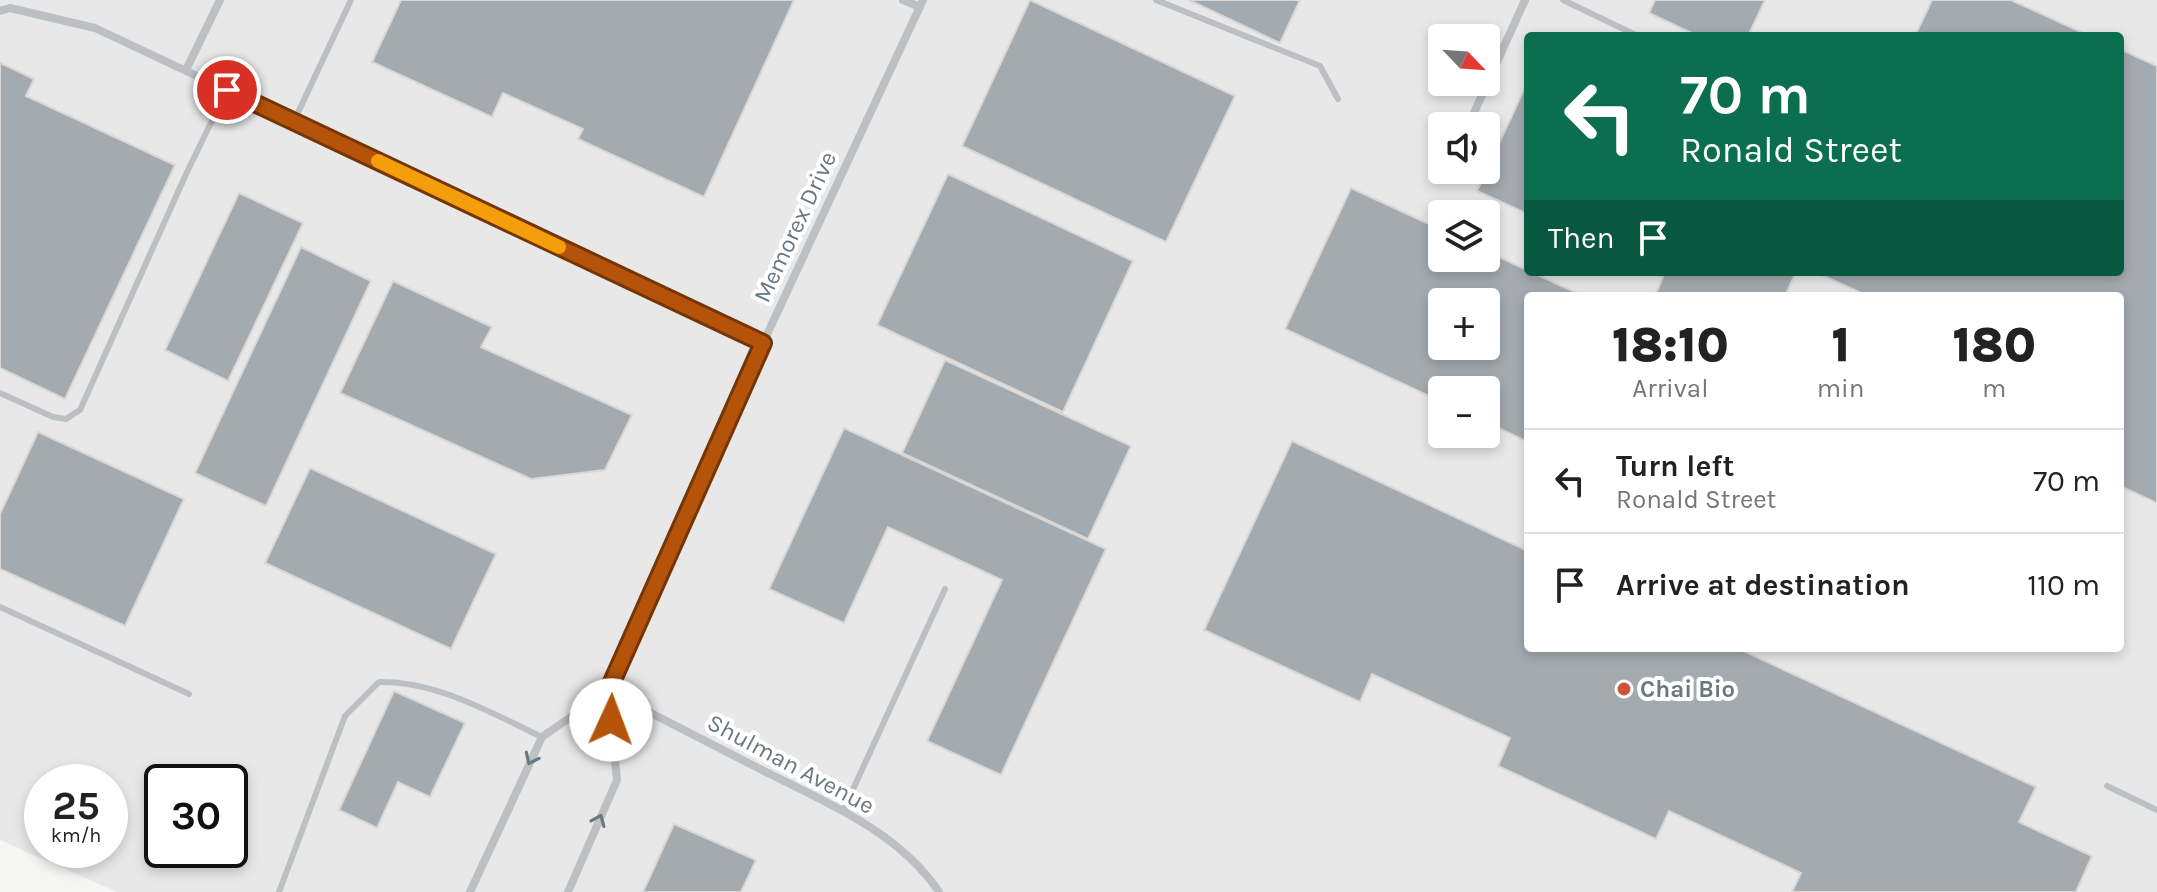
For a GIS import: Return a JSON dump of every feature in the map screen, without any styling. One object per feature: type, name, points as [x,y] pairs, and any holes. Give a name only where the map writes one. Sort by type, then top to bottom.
[{"type":"street","points":[[186,70],[220,0]]},
{"type":"street","points":[[903,0],[921,4]]},
{"type":"street","points":[[1474,112],[1525,0]]},
{"type":"street","name":"Memorex Drive","points":[[568,892],[617,780],[608,691],[763,343],[921,4]]},
{"type":"street","points":[[0,11],[10,8],[95,28],[763,343]]},
{"type":"street","points":[[470,892],[542,737],[608,691]]},
{"type":"street","name":"Shulman Avenue","points":[[608,691],[843,811],[897,847],[930,877],[939,892]]},
{"type":"lane","points":[[294,121],[351,0]]},
{"type":"lane","points":[[1156,0],[1320,66],[1338,99]]},
{"type":"lane","points":[[1563,0],[1630,32]]},
{"type":"lane","points":[[0,393],[53,417],[66,419],[80,410],[227,90]]},
{"type":"lane","points":[[843,811],[945,589]]},
{"type":"lane","points":[[0,607],[189,694]]},
{"type":"lane","points":[[279,892],[345,716],[379,682],[403,682],[471,703],[542,737]]},
{"type":"lane","points":[[2107,786],[2157,810]]},
{"type":"shaded area","points":[[0,0],[2157,0],[2157,892],[117,892],[63,868],[128,868],[128,764],[24,764],[24,851],[0,840]]},
{"type":"building","points":[[401,0],[794,0],[704,197],[578,139],[583,129],[503,93],[492,117],[372,62]]},
{"type":"building","points":[[1030,0],[1235,96],[1166,242],[962,146]]},
{"type":"building","points":[[1189,0],[1300,0],[1280,43]]},
{"type":"building","points":[[1655,0],[1765,0],[1750,32],[1689,32],[1649,13]]},
{"type":"building","points":[[1932,0],[2011,0],[2081,32],[1917,32]]},
{"type":"building","points":[[2124,51],[2157,66],[2157,503],[2124,488],[2124,292],[1859,292],[1824,276],[2124,276]]},
{"type":"building","points":[[0,63],[34,79],[26,96],[175,165],[65,399],[0,368]]},
{"type":"building","points":[[1524,90],[1524,212],[1477,191],[1480,184],[1500,184],[1500,141]]},
{"type":"building","points":[[948,174],[1133,261],[1063,412],[877,325]]},
{"type":"building","points":[[1351,188],[1428,224],[1428,272],[1500,272],[1500,257],[1524,269],[1524,276],[1540,276],[1574,292],[1524,292],[1524,440],[1500,429],[1500,376],[1428,376],[1428,395],[1285,329]]},
{"type":"building","points":[[239,193],[303,223],[228,381],[165,350]]},
{"type":"building","points":[[301,247],[371,281],[266,506],[195,473]]},
{"type":"building","points":[[1661,276],[1794,276],[1787,292],[1657,292]]},
{"type":"building","points":[[393,281],[492,327],[481,347],[632,415],[605,470],[531,479],[340,393]]},
{"type":"building","points":[[945,360],[1131,446],[1088,539],[902,453]]},
{"type":"building","points":[[844,428],[1106,549],[1001,775],[927,741],[1002,580],[888,527],[844,623],[769,589]]},
{"type":"building","points":[[38,432],[184,499],[125,626],[0,569],[0,514]]},
{"type":"building","points":[[1292,441],[1524,549],[1524,652],[1746,652],[2036,787],[2019,822],[2092,856],[2076,892],[1792,892],[1801,873],[1669,811],[1656,839],[1498,766],[1510,738],[1372,674],[1360,702],[1204,630]]},
{"type":"building","points":[[310,468],[496,554],[451,649],[265,563]]},
{"type":"building","points":[[394,691],[465,723],[430,797],[398,782],[377,828],[339,810]]},
{"type":"building","points":[[674,824],[756,860],[741,892],[643,892]]},
{"type":"slow traffic","points":[[378,161],[559,247]]},
{"type":"place","name":"Chai Bio","points":[[1624,689]]},
{"type":"route","points":[[227,90],[763,343],[608,691],[611,720]]}]
